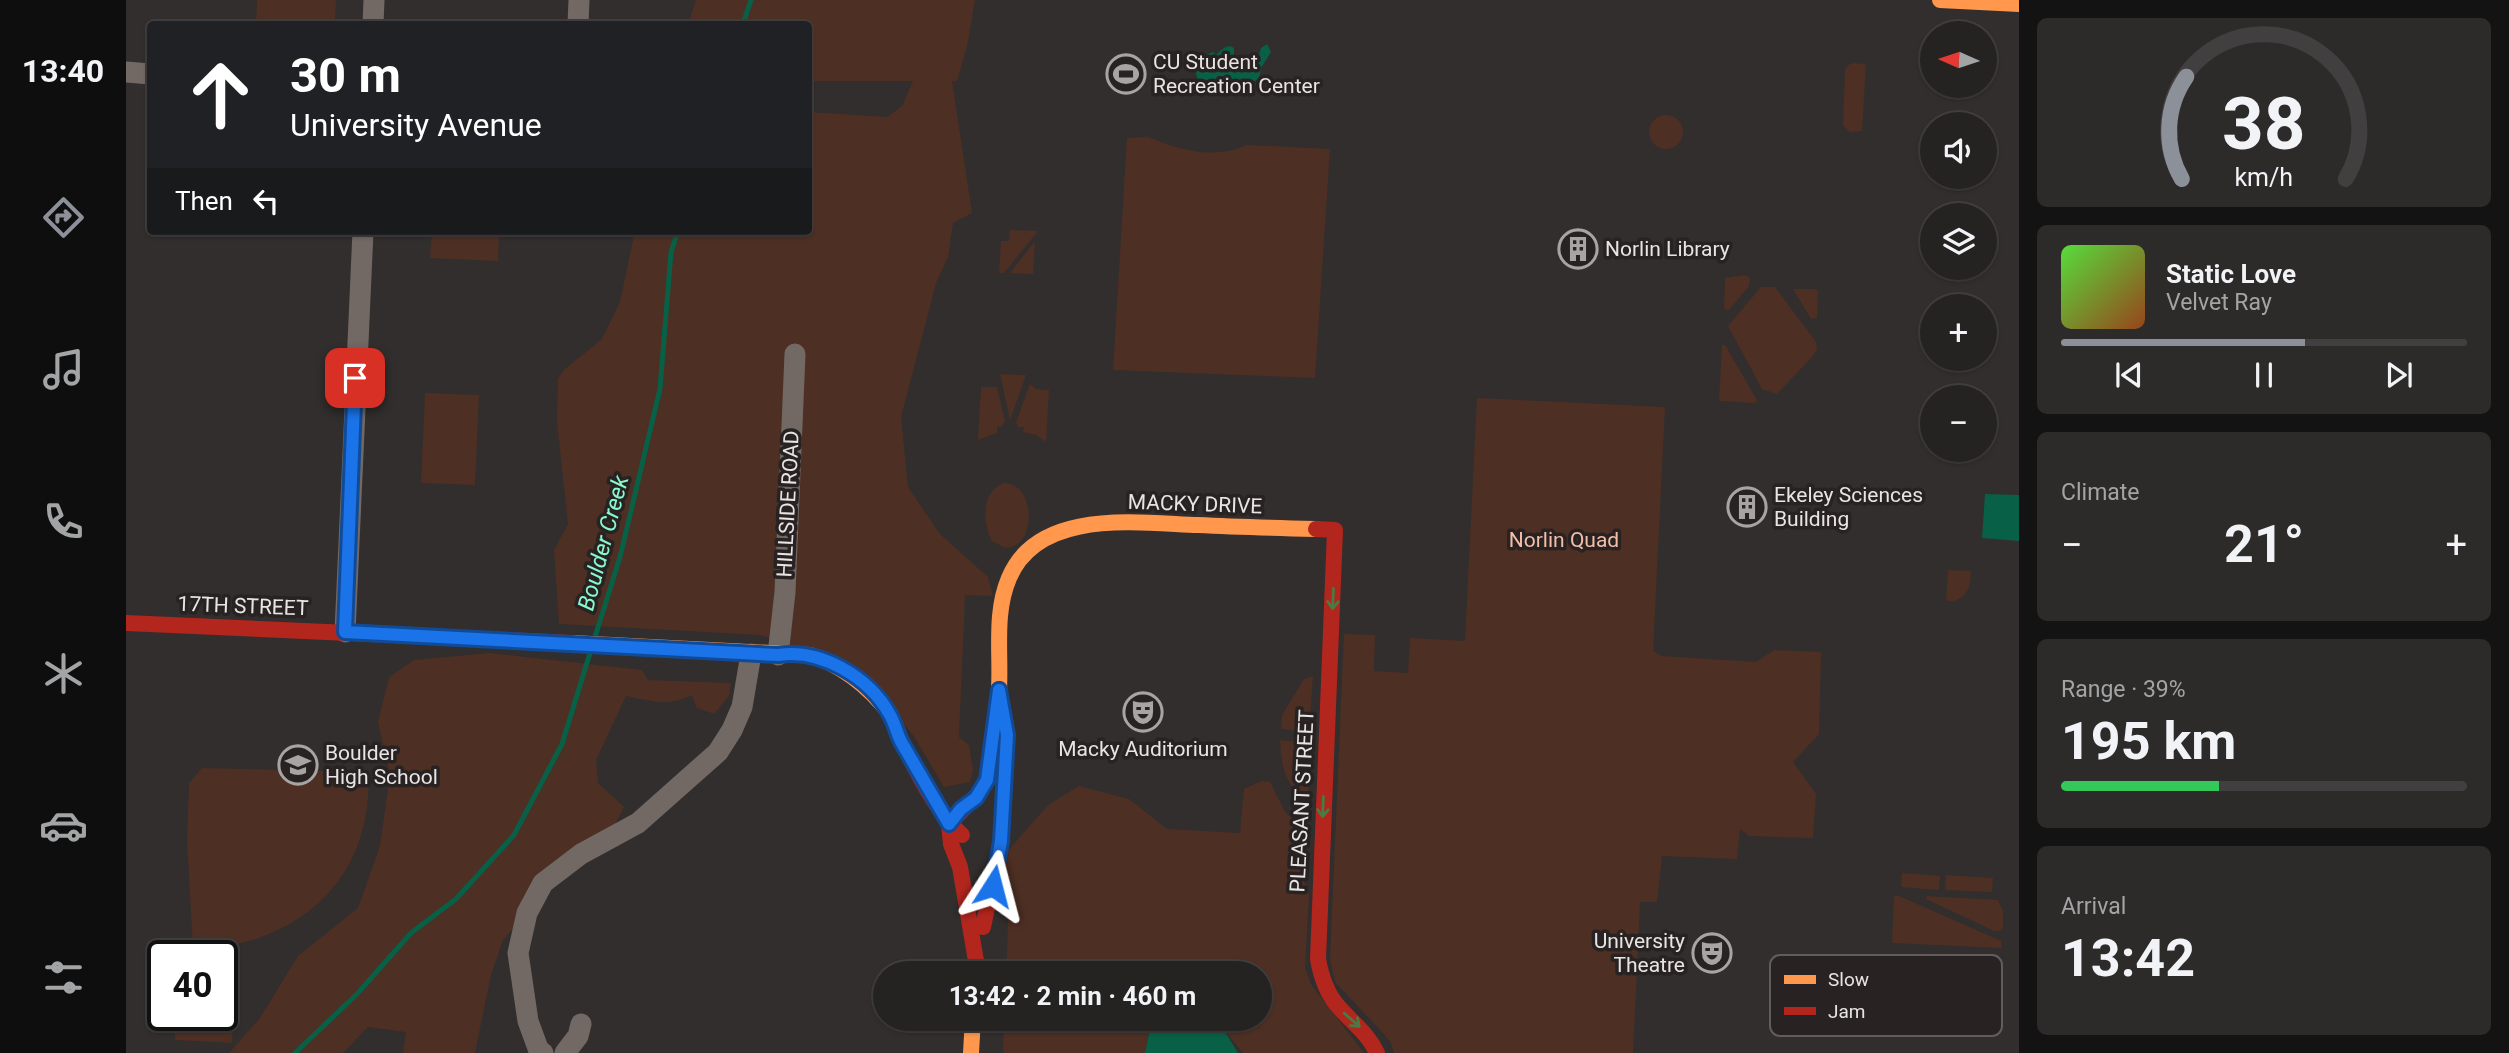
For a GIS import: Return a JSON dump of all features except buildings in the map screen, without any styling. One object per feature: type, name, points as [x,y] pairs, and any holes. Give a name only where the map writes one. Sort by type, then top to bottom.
[{"type":"street","points":[[373,21],[374,0]]},
{"type":"street","points":[[578,21],[579,0]]},
{"type":"street","points":[[1940,0],[2019,4]]},
{"type":"street","points":[[126,72],[147,74]]},
{"type":"street","points":[[345,632],[363,235]]},
{"type":"street","name":"HILLSIDE ROAD","points":[[778,655],[785,592],[795,354]]},
{"type":"street","name":"MACKY DRIVE","points":[[999,690],[1000,617],[1004,588],[1013,569],[1026,554],[1055,533],[1073,526],[1103,522],[1335,530]]},
{"type":"street","name":"PLEASANT STREET","points":[[1335,530],[1317,950],[1325,988],[1340,1009],[1362,1029],[1377,1053]]},
{"type":"street","name":"17TH STREET","points":[[126,623],[810,655],[853,676],[885,707],[900,741],[949,824]]},
{"type":"street","points":[[543,1053],[539,1051],[528,1021],[521,981],[518,953],[527,913],[543,883],[581,854],[638,822],[718,752],[742,707],[751,653]]},
{"type":"street","points":[[976,961],[1001,841],[1007,735],[999,690]]},
{"type":"street","points":[[974,961],[960,867],[951,844],[949,824],[961,809],[976,798],[987,780],[999,690]]},
{"type":"street","points":[[949,824],[971,827],[998,808],[1004,797]]},
{"type":"street","points":[[949,824],[964,837],[971,849]]},
{"type":"street","points":[[978,869],[983,927]]},
{"type":"street","points":[[565,1053],[578,1036],[580,1024]]},
{"type":"street","points":[[971,1053],[972,1031]]},
{"type":"green space","points":[[257,0],[336,0],[335,21],[256,21]]},
{"type":"green space","points":[[696,0],[975,0],[967,46],[957,81],[952,81],[972,213],[953,223],[948,257],[936,283],[901,417],[908,487],[940,534],[988,577],[993,596],[965,595],[959,737],[969,745],[973,770],[970,782],[944,787],[913,735],[852,665],[761,635],[559,624],[554,550],[568,524],[557,422],[558,378],[602,339],[620,302],[634,235],[812,235],[812,112],[887,117],[902,106],[913,81],[812,81],[812,21],[689,21]]},
{"type":"green space","points":[[1853,63],[1866,64],[1862,131],[1850,132],[1843,125],[1845,70]]},
{"type":"green space","points":[[1666,115],[1678,120],[1683,132],[1678,144],[1666,149],[1654,144],[1649,132],[1654,120]]},
{"type":"green space","points":[[1148,137],[1197,152],[1222,152],[1247,145],[1330,149],[1315,378],[1113,370],[1127,138]]},
{"type":"green space","points":[[1010,230],[1038,231],[1004,273],[999,273],[1001,241],[1009,241]]},
{"type":"green space","points":[[432,235],[499,235],[498,261],[430,258]]},
{"type":"green space","points":[[1035,241],[1033,274],[1010,273]]},
{"type":"green space","points":[[1745,275],[1750,278],[1749,286],[1729,310],[1724,309],[1725,278]]},
{"type":"green space","points":[[1761,287],[1775,287],[1816,342],[1817,350],[1812,357],[1777,394],[1762,389],[1728,326]]},
{"type":"green space","points":[[1793,289],[1818,291],[1817,318],[1811,319]]},
{"type":"green space","points":[[1722,345],[1725,345],[1757,400],[1756,403],[1719,401]]},
{"type":"green space","points":[[1000,374],[1026,375],[1010,420]]},
{"type":"green space","points":[[1030,384],[1036,389],[1049,390],[1046,442],[1036,435],[1023,432],[1024,427],[1018,427],[1016,422]]},
{"type":"green space","points":[[981,387],[997,387],[1005,421],[1002,426],[997,427],[997,433],[978,440]]},
{"type":"green space","points":[[425,393],[479,395],[475,485],[421,483]]},
{"type":"green space","name":"Norlin Quad","points":[[1477,398],[1665,407],[1653,651],[1662,656],[1756,662],[1774,650],[1821,652],[1819,734],[1793,762],[1816,794],[1813,838],[1749,836],[1740,829],[1737,859],[1662,856],[1657,902],[1640,902],[1633,1053],[1394,1053],[1391,1043],[1382,1032],[1335,982],[1330,959],[1344,634],[1375,635],[1374,671],[1408,673],[1410,638],[1465,641]]},
{"type":"green space","points":[[1004,483],[1014,485],[1021,491],[1026,500],[1029,521],[1022,539],[1015,546],[1005,548],[992,541],[985,516],[987,500],[991,493]]},
{"type":"green space","points":[[1948,570],[1971,571],[1968,590],[1953,602],[1946,600]]},
{"type":"green space","points":[[490,653],[642,670],[648,680],[731,683],[729,696],[714,714],[697,708],[692,695],[667,702],[626,696],[596,760],[598,783],[624,807],[611,832],[527,913],[503,940],[491,975],[475,1053],[403,1053],[406,1032],[368,1027],[343,1053],[229,1053],[260,1018],[298,956],[358,908],[380,846],[390,774],[378,722],[389,677],[414,660]]},
{"type":"green space","points":[[1313,676],[1309,732],[1281,729],[1282,715],[1304,679]]},
{"type":"green space","points":[[1280,740],[1310,743],[1308,797],[1293,787],[1285,774]]},
{"type":"green space","points":[[202,768],[369,772],[362,833],[348,866],[333,888],[294,922],[238,943],[238,940],[193,940],[187,840],[189,783]]},
{"type":"green space","points":[[1262,781],[1270,782],[1285,812],[1302,828],[1306,840],[1305,866],[1300,872],[1309,894],[1305,968],[1312,986],[1364,1053],[1243,1053],[1225,1031],[1272,1031],[1272,961],[1006,961],[1009,899],[996,906],[1005,854],[1048,805],[1079,786],[1129,799],[1167,829],[1240,833],[1244,789]]},
{"type":"green space","points":[[1902,873],[1940,876],[1939,890],[1901,887]]},
{"type":"green space","points":[[1946,875],[1993,878],[1992,892],[1945,890]]},
{"type":"green space","points":[[1897,895],[2001,941],[2002,948],[1892,943],[1894,897]]},
{"type":"green space","points":[[1927,896],[1998,900],[2003,911],[2003,928],[1994,931],[1926,899]]},
{"type":"green space","points":[[175,1031],[233,1031],[232,1043],[175,1040]]},
{"type":"green space","points":[[1004,1031],[1150,1031],[1145,1053],[1003,1053]]},
{"type":"shaded area","points":[[1267,44],[1271,52],[1261,68],[1259,79],[1247,84],[1237,93],[1218,93],[1210,85],[1200,82],[1196,75],[1197,64],[1206,55],[1213,52],[1216,55],[1229,46],[1234,48],[1234,56],[1258,59],[1261,48]]},
{"type":"shaded area","points":[[1985,494],[2019,495],[2019,541],[1982,538]]},
{"type":"shaded area","points":[[1150,1031],[1225,1031],[1238,1053],[1145,1053]]},
{"type":"waterway","name":"Boulder Creek","points":[[744,21],[751,0]]},
{"type":"waterway","name":"Boulder Creek","points":[[595,637],[620,557],[660,389],[671,252],[677,235]]},
{"type":"waterway","name":"Boulder Creek","points":[[295,1053],[357,994],[411,933],[456,899],[514,835],[562,744],[590,653]]},
{"type":"traffic: slow","points":[[1940,0],[2019,4]]},
{"type":"traffic: slow","points":[[999,689],[1000,619],[1004,591],[1023,556],[1042,540],[1066,530],[1119,522],[1316,529]]},
{"type":"traffic: slow","points":[[572,643],[810,655],[834,665],[855,679],[874,695],[891,715]]},
{"type":"traffic: slow","points":[[971,1053],[972,1031]]},
{"type":"traffic: jam","points":[[1316,529],[1335,530],[1318,959],[1322,978],[1330,995],[1369,1039],[1377,1053]]},
{"type":"traffic: jam","points":[[126,623],[572,643]]},
{"type":"traffic: jam","points":[[976,961],[960,867],[951,844],[949,824],[987,781],[999,689]]},
{"type":"traffic: jam","points":[[891,715],[912,762],[931,795],[962,835]]},
{"type":"traffic: jam","points":[[983,927],[1001,841],[1006,753]]},
{"type":"place","name":"CU Student Recreation Center","points":[[1126,74]]},
{"type":"place","name":"Norlin Library","points":[[1578,249]]},
{"type":"place","name":"Ekeley Sciences Building","points":[[1747,507]]},
{"type":"place","name":"Macky Auditorium","points":[[1143,712]]},
{"type":"place","name":"Boulder High School","points":[[298,765]]},
{"type":"place","name":"University Theatre","points":[[1712,953]]},
{"type":"route","points":[[355,378],[345,632],[810,655],[853,676],[885,707],[891,715],[900,741],[949,824],[961,809],[976,798],[987,780],[999,690],[1007,735],[1001,841],[993,886]]}]
